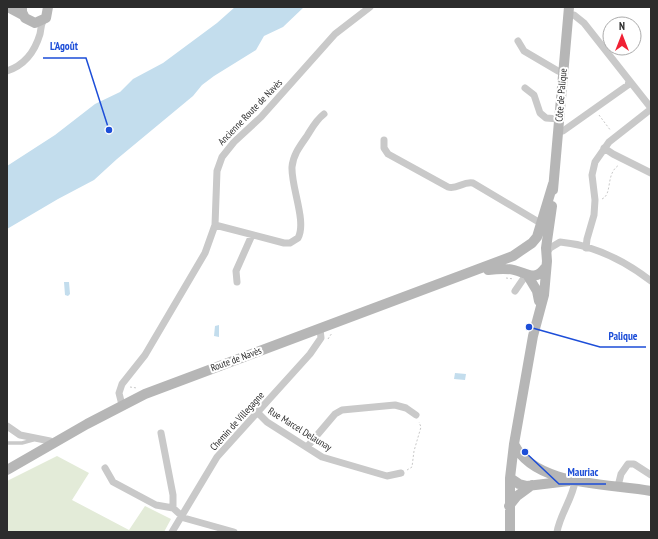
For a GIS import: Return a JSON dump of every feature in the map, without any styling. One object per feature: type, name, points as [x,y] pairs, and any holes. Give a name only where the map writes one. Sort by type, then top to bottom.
[{"type":"main road","points":[[8,7],[22,11],[32,23],[43,21],[48,14],[48,7]]},
{"type":"main road","name":"Côte de Palique","points":[[553,184],[560,130],[559,119],[570,12]]},
{"type":"main road","points":[[510,532],[509,506],[511,466],[539,312],[544,295],[546,256],[553,202],[553,184]]},
{"type":"main road","name":"Route de Navès","points":[[7,470],[122,405],[170,384],[513,256],[523,250],[537,237],[553,184]]},
{"type":"main road","points":[[539,312],[537,291],[517,261],[523,250],[527,248],[536,248],[546,256]]},
{"type":"main road","points":[[476,271],[508,269],[525,275],[538,275],[545,268]]},
{"type":"main road","points":[[514,444],[529,463]]},
{"type":"main road","points":[[511,466],[517,461],[529,463],[545,472],[575,481],[651,491]]},
{"type":"main road","points":[[510,478],[518,484],[533,485],[575,481]]},
{"type":"main road","points":[[509,506],[517,496],[533,485]]},
{"type":"street","name":"Ancienne Route de Navès","points":[[122,405],[119,393],[122,384],[145,356],[199,264],[215,225],[218,166],[222,157],[234,142],[261,116],[335,34],[370,7]]},
{"type":"street","points":[[570,12],[584,23],[651,108],[615,136],[604,148],[593,168],[595,200],[593,220],[587,239],[586,248]]},
{"type":"street","points":[[7,71],[20,65],[27,59],[38,39],[43,21]]},
{"type":"street","points":[[32,23],[35,27],[38,39]]},
{"type":"street","points":[[518,41],[524,51],[558,71],[563,72]]},
{"type":"street","points":[[560,130],[595,109],[628,85],[629,81]]},
{"type":"street","points":[[525,88],[534,95],[540,114],[546,118],[559,119]]},
{"type":"street","points":[[215,225],[284,243],[290,243],[298,238],[300,226],[292,174],[294,160],[306,137],[324,114]]},
{"type":"street","points":[[384,140],[384,148],[388,154],[442,184],[454,188],[464,183],[473,183],[542,224]]},
{"type":"street","points":[[604,148],[626,161],[651,172]]},
{"type":"street","points":[[237,282],[236,272],[252,235]]},
{"type":"street","points":[[546,256],[550,248],[560,242],[586,248],[620,260],[651,281]]},
{"type":"street","points":[[515,291],[525,275]]},
{"type":"street","name":"Chemin de Villegagne","points":[[172,532],[217,458],[258,413],[319,341],[322,336],[320,329]]},
{"type":"street","points":[[307,447],[335,414],[342,410],[395,405],[406,408],[416,414]]},
{"type":"street","name":"Rue Marcel Delaunay","points":[[258,413],[267,422],[327,459],[387,476],[401,474]]},
{"type":"street","points":[[7,426],[20,435],[50,441],[53,444]]},
{"type":"street","points":[[161,433],[173,494],[173,508]]},
{"type":"street","points":[[618,486],[621,474],[628,464],[634,464],[651,475]]},
{"type":"street","points":[[105,468],[113,482],[156,505],[173,508],[184,518],[234,532]]},
{"type":"street","points":[[557,532],[562,513],[574,487],[575,481]]},
{"type":"lane","points":[[7,443],[22,443],[37,439]]},
{"type":"path","points":[[595,109],[615,136]]},
{"type":"path","points":[[595,200],[605,197],[612,171],[626,161]]},
{"type":"path","points":[[401,474],[412,467],[414,451],[421,426],[416,414]]},
{"type":"green space","points":[[57,456],[89,473],[72,500],[129,530],[145,506],[171,519],[164,532],[7,532],[7,481]]},
{"type":"water","points":[[235,7],[304,7],[283,27],[264,36],[256,50],[202,85],[193,96],[94,180],[7,229],[7,166],[55,135],[95,104],[120,92],[133,79],[163,63],[217,23]]},
{"type":"water","points":[[64,282],[69,282],[70,294],[68,296],[65,295]]},
{"type":"water","points":[[219,325],[219,337],[214,336],[215,326]]},
{"type":"water","points":[[455,373],[466,374],[465,380],[454,379]]},
{"type":"place","name":"L'Agoût","points":[[109,130]]},
{"type":"place","name":"Palique","points":[[529,327]]},
{"type":"place","name":"Mauriac","points":[[525,452]]}]
